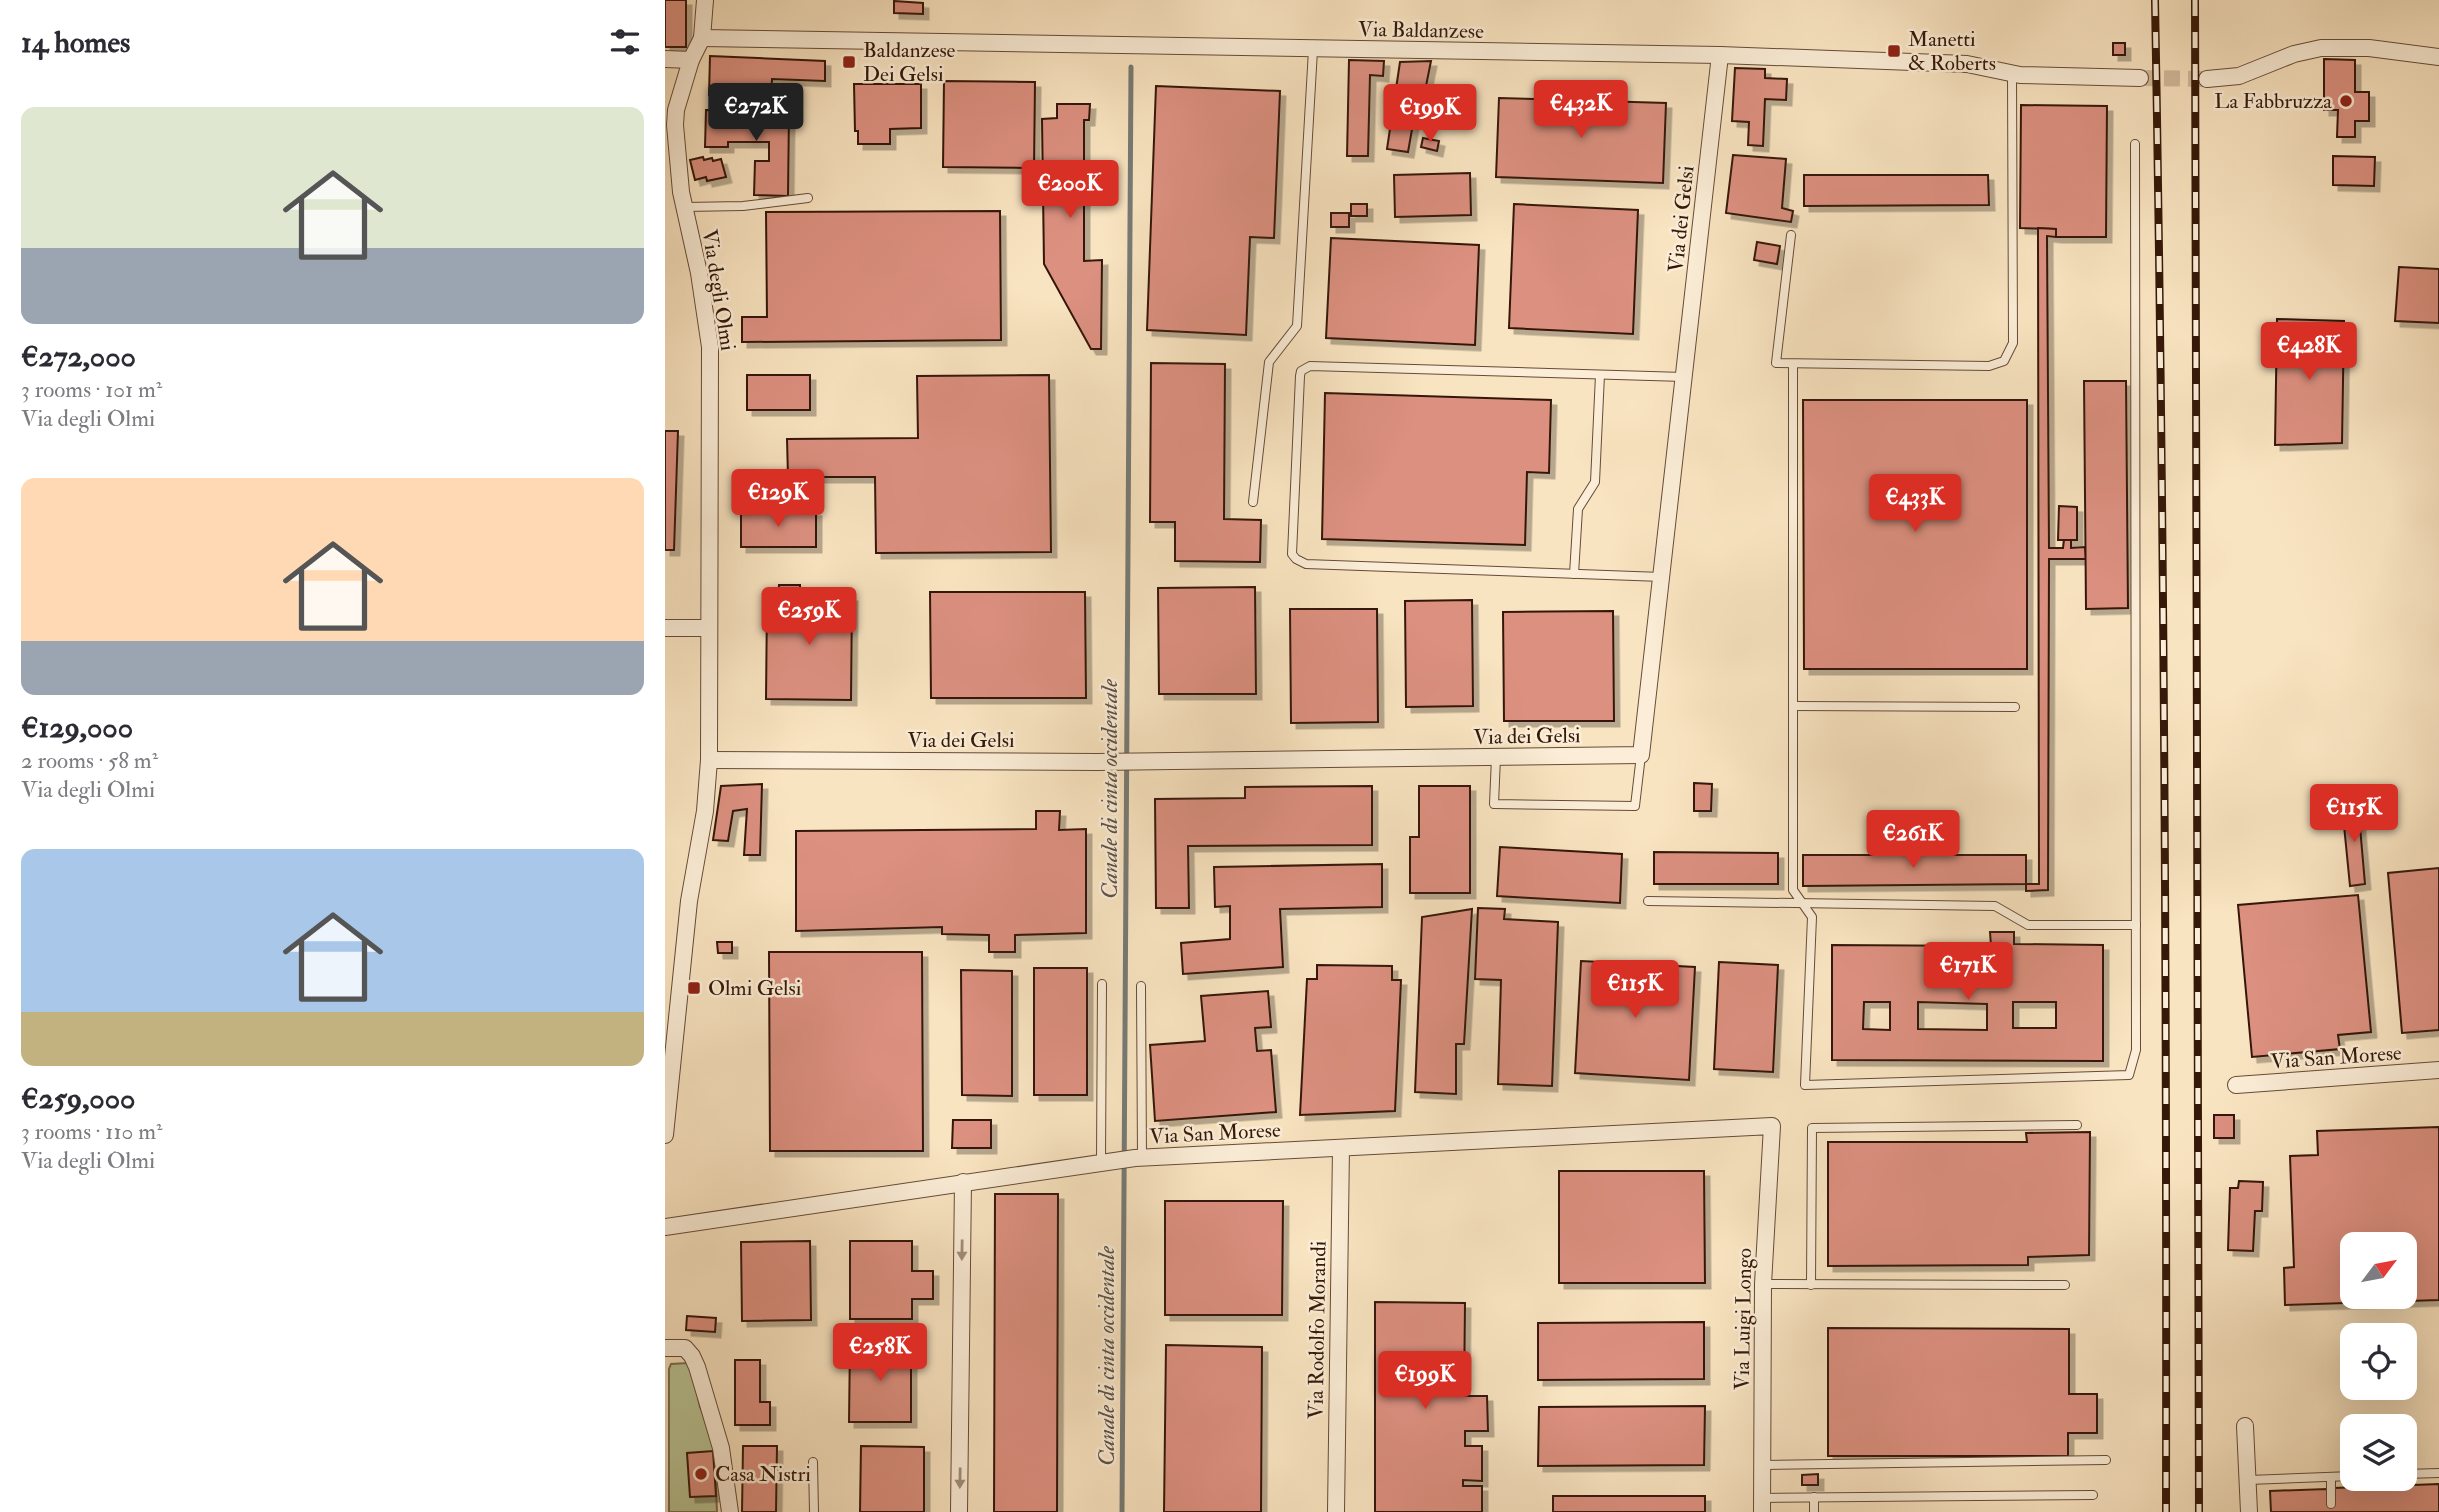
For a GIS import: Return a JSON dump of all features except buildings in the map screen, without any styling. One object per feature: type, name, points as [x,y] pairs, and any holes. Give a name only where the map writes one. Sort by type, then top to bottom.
[{"type":"street","name":"Via degli Olmi","points":[[665,1135],[689,901],[705,811],[709,761],[710,346],[699,273],[684,207],[675,125],[691,60],[702,38],[705,0]]},
{"type":"street","name":"Via Baldanzese","points":[[702,38],[1720,55],[1967,64],[2012,74],[2140,78]]},
{"type":"street","points":[[2207,79],[2239,76],[2294,54],[2321,48],[2369,47],[2439,57]]},
{"type":"street","name":"Via dei Gelsi","points":[[709,761],[1097,762],[1641,755],[1720,55]]},
{"type":"street","points":[[665,59],[691,60]]},
{"type":"street","points":[[665,628],[709,628]]},
{"type":"street","name":"Via San Morese","points":[[2237,1085],[2439,1070]]},
{"type":"street","name":"Via San Morese","points":[[665,1227],[1138,1157],[1772,1126]]},
{"type":"street","name":"Via Luigi Longo","points":[[1762,1505],[1763,1284],[1772,1126]]},
{"type":"street","name":"Via Rodolfo Morandi","points":[[1336,1512],[1341,1148]]},
{"type":"street","points":[[959,1512],[963,1182]]},
{"type":"street","points":[[665,1348],[685,1348],[697,1367],[721,1448],[730,1512]]},
{"type":"street","points":[[2245,1426],[2249,1512]]},
{"type":"lane","points":[[1253,502],[1269,362],[1297,326],[1313,50]]},
{"type":"lane","points":[[1791,234],[1776,363],[1989,366],[2004,361],[2014,343],[2012,74]]},
{"type":"lane","points":[[1793,365],[1793,890],[1812,917],[1805,1085],[2129,1075],[2136,1049],[2135,144]]},
{"type":"lane","points":[[684,207],[743,206],[808,198]]},
{"type":"lane","points":[[1662,577],[1305,564],[1292,554],[1300,376],[1301,370],[1310,366],[1685,377]]},
{"type":"lane","points":[[1574,574],[1578,509],[1595,482],[1600,375]]},
{"type":"lane","points":[[1793,706],[2015,707]]},
{"type":"lane","points":[[1496,757],[1494,804],[1635,806],[1641,755]]},
{"type":"lane","points":[[1648,901],[1995,906],[2028,925],[2136,925]]},
{"type":"lane","points":[[1102,984],[1103,1162]]},
{"type":"lane","points":[[1138,1157],[1141,986]]},
{"type":"lane","points":[[1811,1285],[1812,1128],[2077,1125]]},
{"type":"lane","points":[[1763,1284],[2065,1286]]},
{"type":"lane","points":[[1763,1465],[2106,1460]]},
{"type":"lane","points":[[813,1462],[814,1512]]},
{"type":"lane","points":[[2417,1473],[2439,1472]]},
{"type":"lane","points":[[2331,1477],[2331,1504]]},
{"type":"lane","points":[[2248,1480],[2340,1477]]},
{"type":"lane","points":[[1762,1505],[1814,1497],[2093,1495]]},
{"type":"lane","points":[[1814,1497],[1814,1512]]},
{"type":"green space","points":[[688,1363],[692,1369],[700,1407],[714,1439],[717,1512],[669,1512],[669,1369],[671,1364]]},
{"type":"waterway","name":"Canale di cinta occidentale","points":[[1122,1512],[1131,67]]},
{"type":"tunnel","points":[[2140,78],[2207,79]]},
{"type":"railway","points":[[2155,0],[2164,756],[2166,1512]]},
{"type":"railway","points":[[2195,0],[2199,1512]]},
{"type":"place","name":"Manetti & Roberts","points":[[1894,51]]},
{"type":"place","name":"Baldanzese Dei Gelsi","points":[[849,62]]},
{"type":"place","name":"La Fabbruzza","points":[[2346,101]]},
{"type":"place","name":"Olmi Gelsi","points":[[694,988]]},
{"type":"place","name":"Casa Nistri","points":[[701,1474]]}]
